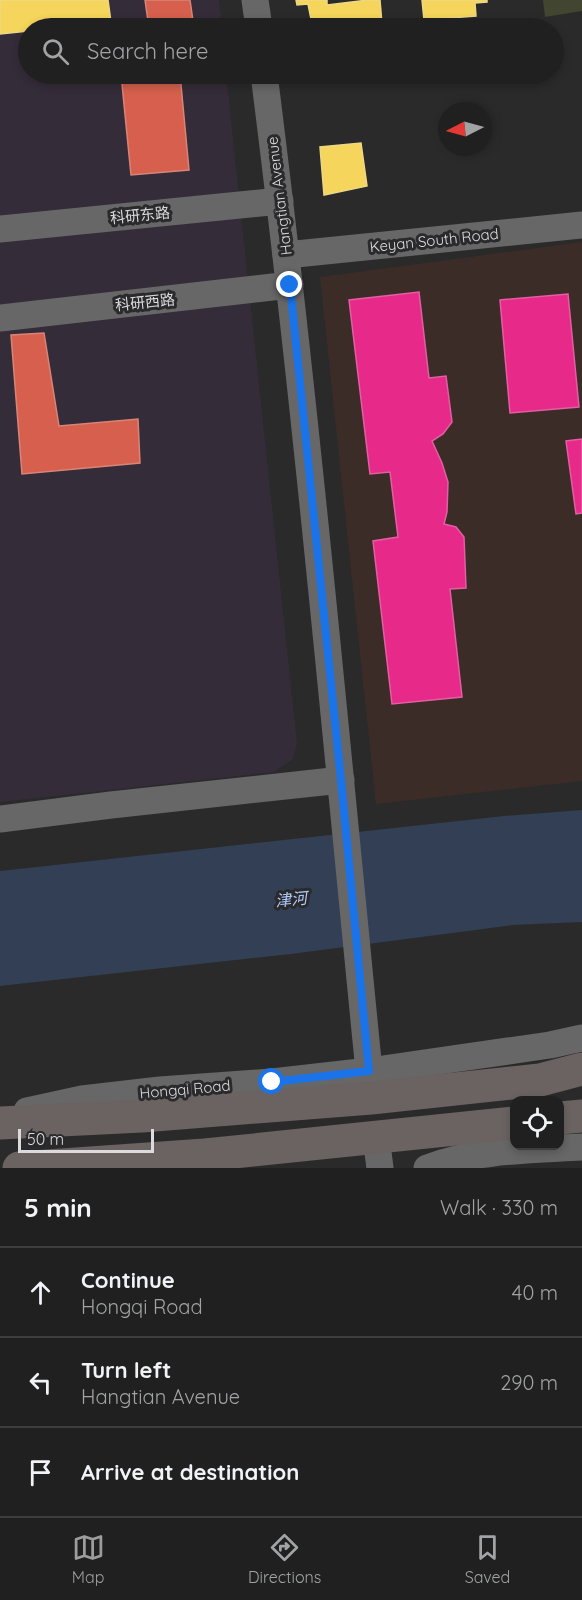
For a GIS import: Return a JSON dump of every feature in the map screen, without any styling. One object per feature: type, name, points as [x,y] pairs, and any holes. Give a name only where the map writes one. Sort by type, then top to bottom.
[{"type":"highway","name":"Hongqi Road","points":[[0,1123],[142,1116],[371,1098],[540,1080],[582,1069]]},
{"type":"highway","points":[[564,1118],[582,1116]]},
{"type":"highway","points":[[41,1167],[205,1155],[378,1152],[510,1124]]},
{"type":"street","points":[[255,0],[258,18]]},
{"type":"street","name":"Hangtian Avenue","points":[[265,84],[290,285],[369,1071]]},
{"type":"street","name":"科研东路","points":[[0,229],[280,201]]},
{"type":"street","name":"Keyan South Road","points":[[286,255],[582,225]]},
{"type":"street","name":"科研西路","points":[[0,318],[290,285]]},
{"type":"street","points":[[0,819],[341,780]]},
{"type":"street","name":"Hongqi Road","points":[[0,1117],[82,1099],[369,1071],[550,1045],[582,1038]]},
{"type":"street","points":[[427,1168],[462,1158],[582,1147]]},
{"type":"shaded area","points":[[0,0],[219,0],[221,18],[18,18],[18,84],[227,84],[297,744],[293,759],[274,772],[0,802]]},
{"type":"shaded area","points":[[582,242],[582,781],[376,804],[320,277]]},
{"type":"green space","points":[[543,0],[582,0],[582,11],[545,17]]},
{"type":"water","name":"津河","points":[[582,810],[582,922],[513,925],[291,954],[0,986],[0,871],[504,816]]},
{"type":"building: Homes","points":[[0,0],[108,0],[110,18],[18,18],[18,32],[0,34]]},
{"type":"building: Homes","points":[[296,0],[327,0],[327,5],[380,0],[382,18],[311,18],[308,4],[297,5]]},
{"type":"building: Homes","points":[[422,0],[487,0],[487,2],[475,3],[476,16],[424,18]]},
{"type":"building: Homes","points":[[361,143],[367,186],[324,195],[320,147]]},
{"type":"building: Shops","points":[[145,0],[190,0],[193,18],[148,18]]},
{"type":"building: Shops","points":[[122,84],[181,84],[189,170],[131,175]]},
{"type":"building: Shops","points":[[44,333],[59,426],[138,419],[140,463],[22,474],[11,335]]},
{"type":"building: Health","points":[[419,292],[429,378],[446,376],[452,422],[443,434],[432,441],[448,482],[447,512],[444,524],[456,527],[464,537],[466,588],[450,589],[462,697],[392,704],[373,541],[398,537],[390,472],[370,474],[349,300]]},
{"type":"building: Health","points":[[568,294],[579,407],[510,413],[500,300]]},
{"type":"building: Health","points":[[582,439],[582,513],[576,514],[566,441]]},
{"type":"route","points":[[272,1082],[369,1071],[290,285]]}]
